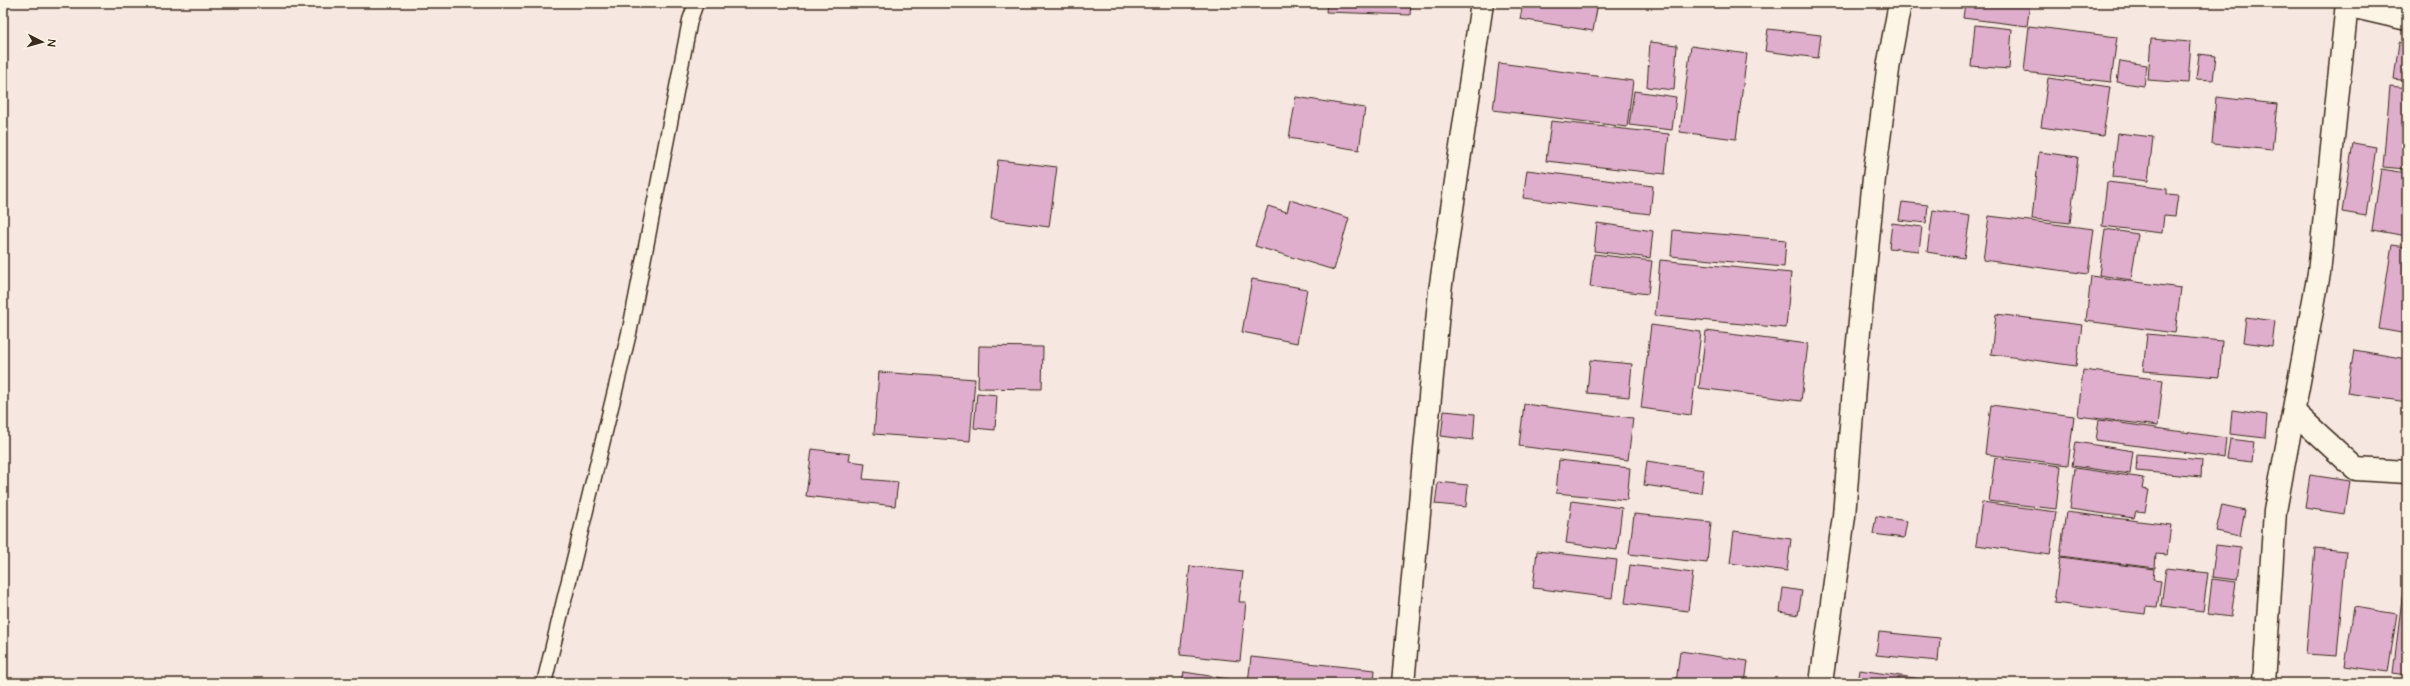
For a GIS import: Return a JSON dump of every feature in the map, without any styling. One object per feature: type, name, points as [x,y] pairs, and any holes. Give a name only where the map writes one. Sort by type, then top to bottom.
[{"type":"street","points":[[1403,683],[1440,291],[1482,3]]},
{"type":"street","points":[[1821,683],[1844,516],[1856,362],[1874,178],[1889,62],[1900,3]]},
{"type":"street","points":[[2264,683],[2275,511],[2319,273],[2347,3]]},
{"type":"street","points":[[2352,3],[2355,7],[2407,18]]},
{"type":"street","points":[[2294,412],[2356,470],[2407,472]]},
{"type":"lane","points":[[544,683],[630,329],[690,20],[696,3]]},
{"type":"building","points":[[1327,3],[1411,3],[1410,15],[1326,12]]},
{"type":"building","points":[[1523,3],[1598,3],[1593,31],[1520,19]]},
{"type":"building","points":[[1965,3],[2030,3],[2027,26],[1963,18]]},
{"type":"building","points":[[1975,25],[2012,29],[2009,69],[1971,66]]},
{"type":"building","points":[[2029,26],[2117,37],[2111,82],[2024,72]]},
{"type":"building","points":[[1768,29],[1821,35],[1818,58],[1765,51]]},
{"type":"building","points":[[2151,39],[2191,42],[2188,83],[2148,80]]},
{"type":"building","points":[[1650,42],[1677,45],[1674,90],[1647,87]]},
{"type":"building","points":[[2399,42],[2407,44],[2407,81],[2394,79]]},
{"type":"building","points":[[1691,46],[1747,54],[1736,139],[1680,132]]},
{"type":"building","points":[[2199,54],[2216,56],[2213,80],[2196,79]]},
{"type":"building","points":[[2120,61],[2147,65],[2144,86],[2117,82]]},
{"type":"building","points":[[1499,63],[1633,81],[1627,127],[1493,110]]},
{"type":"building","points":[[2048,78],[2110,87],[2103,136],[2041,127]]},
{"type":"building","points":[[2390,86],[2407,88],[2407,169],[2383,167]]},
{"type":"building","points":[[1634,91],[1676,97],[1672,130],[1629,125]]},
{"type":"building","points":[[1296,97],[1365,108],[1359,150],[1289,138]]},
{"type":"building","points":[[2216,97],[2277,104],[2272,150],[2212,144]]},
{"type":"building","points":[[1551,121],[1669,134],[1665,174],[1546,161]]},
{"type":"building","points":[[2118,133],[2153,137],[2148,181],[2113,177]]},
{"type":"building","points":[[2353,143],[2376,147],[2366,216],[2342,212]]},
{"type":"building","points":[[2039,152],[2078,157],[2070,223],[2032,219]]},
{"type":"building","points":[[998,160],[1057,167],[1049,227],[991,219]]},
{"type":"building","points":[[2381,169],[2407,173],[2407,236],[2372,230]]},
{"type":"building","points":[[1527,170],[1653,186],[1650,214],[1523,198]]},
{"type":"building","points":[[2107,182],[2167,189],[2167,194],[2178,195],[2175,216],[2164,215],[2162,233],[2102,226]]},
{"type":"building","points":[[1290,200],[1349,218],[1334,270],[1255,246],[1268,206],[1287,212]]},
{"type":"building","points":[[1902,202],[1928,205],[1926,223],[1899,220]]},
{"type":"building","points":[[1933,210],[1970,216],[1964,258],[1927,252]]},
{"type":"building","points":[[1989,216],[2094,229],[2088,274],[1983,260]]},
{"type":"building","points":[[1597,223],[1653,231],[1650,258],[1594,251]]},
{"type":"building","points":[[1892,223],[1922,227],[1919,251],[1889,248]]},
{"type":"building","points":[[2105,229],[2138,234],[2131,280],[2099,275]]},
{"type":"building","points":[[1673,230],[1786,240],[1784,267],[1671,256]]},
{"type":"building","points":[[2392,245],[2407,247],[2407,334],[2379,329]]},
{"type":"building","points":[[1594,254],[1652,261],[1648,294],[1590,287]]},
{"type":"building","points":[[1660,260],[1791,273],[1786,328],[1655,316]]},
{"type":"building","points":[[2091,276],[2181,288],[2175,333],[2086,321]]},
{"type":"building","points":[[1252,279],[1307,289],[1297,343],[1242,332]]},
{"type":"building","points":[[1996,314],[2082,325],[2076,366],[1991,354]]},
{"type":"building","points":[[2246,317],[2275,321],[2272,346],[2243,342]]},
{"type":"building","points":[[1651,325],[1701,332],[1691,415],[1641,408]]},
{"type":"building","points":[[1706,331],[1808,344],[1801,401],[1699,388]]},
{"type":"building","points":[[2147,334],[2222,341],[2219,377],[2143,371]]},
{"type":"building","points":[[979,346],[1043,347],[1042,389],[978,388]]},
{"type":"building","points":[[2354,350],[2407,359],[2407,402],[2347,393]]},
{"type":"building","points":[[1590,360],[1632,364],[1629,397],[1587,393]]},
{"type":"building","points":[[2083,370],[2163,380],[2158,426],[2078,416]]},
{"type":"building","points":[[879,372],[975,379],[970,441],[874,434]]},
{"type":"building","points":[[977,393],[997,395],[995,430],[974,428]]},
{"type":"building","points":[[1524,404],[1633,418],[1628,460],[1519,446]]},
{"type":"building","points":[[1991,405],[2074,416],[2068,465],[1985,454]]},
{"type":"building","points":[[2232,410],[2267,415],[2265,438],[2230,434]]},
{"type":"building","points":[[1444,411],[1475,414],[1473,440],[1441,436]]},
{"type":"building","points":[[2099,420],[2226,438],[2224,458],[2096,440]]},
{"type":"building","points":[[2230,439],[2254,442],[2252,462],[2227,459]]},
{"type":"building","points":[[2076,442],[2133,451],[2130,474],[2072,466]]},
{"type":"building","points":[[812,449],[850,454],[849,461],[865,463],[863,479],[898,482],[895,506],[806,496]]},
{"type":"building","points":[[2137,454],[2202,460],[2201,477],[2136,471]]},
{"type":"building","points":[[1995,458],[2061,466],[2056,509],[1989,501]]},
{"type":"building","points":[[1559,460],[1630,468],[1627,500],[1556,493]]},
{"type":"building","points":[[1647,461],[1704,470],[1701,493],[1644,485]]},
{"type":"building","points":[[2075,468],[2144,478],[2142,489],[2149,490],[2145,512],[2136,511],[2134,518],[2070,509]]},
{"type":"building","points":[[2310,475],[2350,481],[2345,514],[2305,508]]},
{"type":"building","points":[[1438,482],[1468,485],[1466,507],[1435,504]]},
{"type":"building","points":[[1572,501],[1622,508],[1617,550],[1566,543]]},
{"type":"building","points":[[1982,502],[2056,512],[2050,555],[1976,545]]},
{"type":"building","points":[[2222,505],[2245,510],[2240,536],[2216,531]]},
{"type":"building","points":[[2066,512],[2171,525],[2167,555],[2156,554],[2155,568],[2060,556]]},
{"type":"building","points":[[1634,514],[1711,522],[1707,563],[1629,554]]},
{"type":"building","points":[[1876,516],[1907,521],[1904,538],[1873,534]]},
{"type":"building","points":[[1734,531],[1791,539],[1787,571],[1730,563]]},
{"type":"building","points":[[2216,545],[2241,548],[2237,580],[2212,577]]},
{"type":"building","points":[[2315,548],[2346,551],[2337,656],[2306,654]]},
{"type":"building","points":[[1537,551],[1617,560],[1612,598],[1533,588]]},
{"type":"building","points":[[2060,557],[2154,569],[2153,580],[2161,581],[2157,608],[2146,607],[2145,614],[2054,603]]},
{"type":"building","points":[[2407,557],[2407,675],[2393,673]]},
{"type":"building","points":[[1630,565],[1693,573],[1688,611],[1625,603]]},
{"type":"building","points":[[1190,566],[1243,572],[1239,602],[1246,602],[1240,661],[1180,655]]},
{"type":"building","points":[[2166,568],[2208,573],[2203,611],[2161,606]]},
{"type":"building","points":[[2212,579],[2236,582],[2231,617],[2208,614]]},
{"type":"building","points":[[1783,588],[1802,591],[1798,615],[1780,612]]},
{"type":"building","points":[[2354,607],[2397,614],[2388,672],[2345,666]]},
{"type":"building","points":[[1879,632],[1940,638],[1938,661],[1876,655]]},
{"type":"building","points":[[1680,651],[1748,661],[1745,683],[1676,683]]},
{"type":"building","points":[[1251,657],[1375,670],[1374,683],[1248,683]]},
{"type":"building","points":[[1860,670],[1948,683],[1858,683]]},
{"type":"building","points":[[1184,672],[1241,681],[1241,683],[1182,683]]}]
